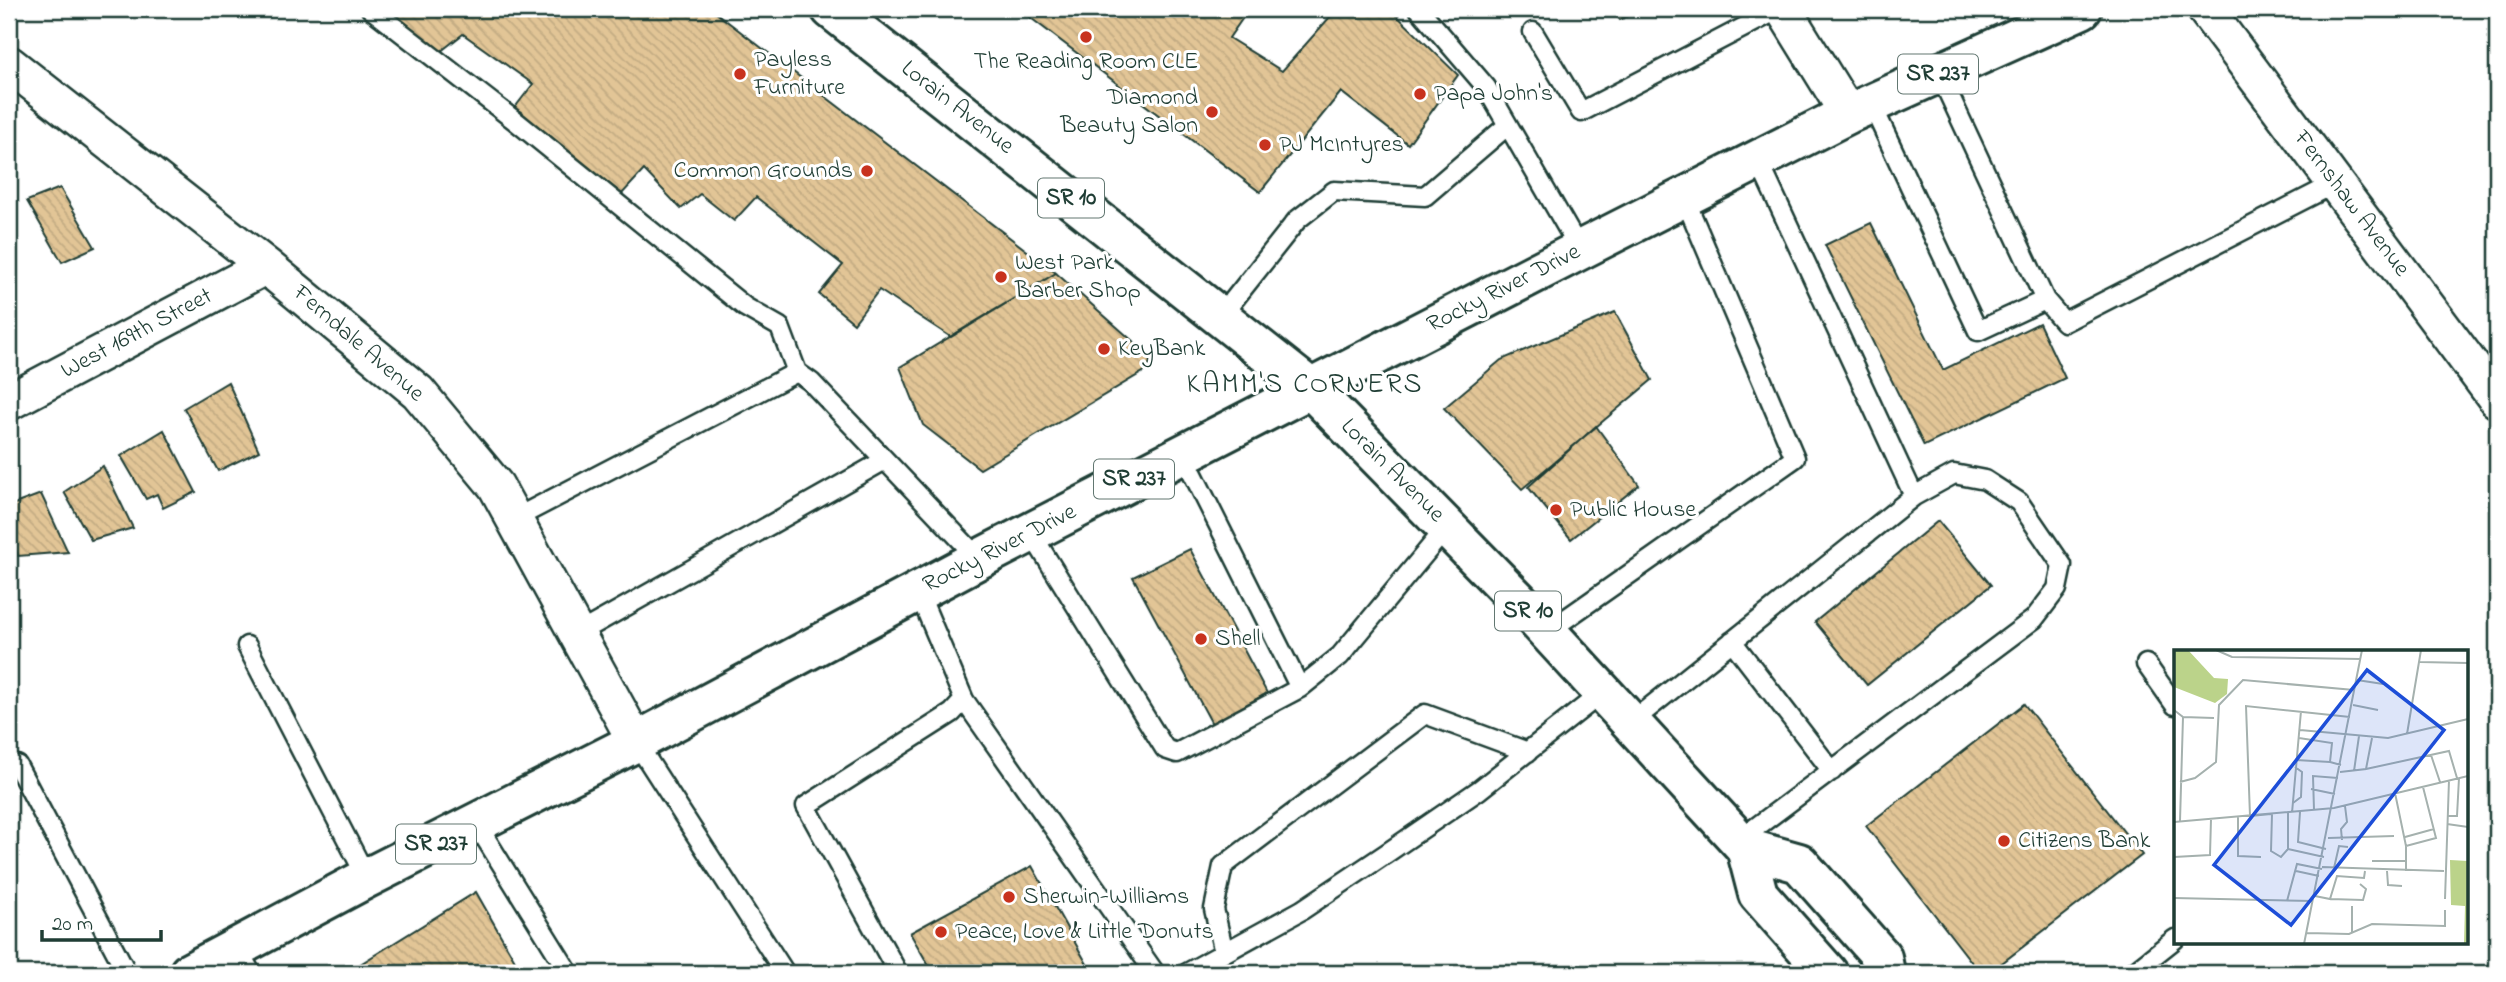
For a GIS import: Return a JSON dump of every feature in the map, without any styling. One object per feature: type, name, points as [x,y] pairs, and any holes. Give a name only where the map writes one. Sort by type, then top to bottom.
[{"type":"main road","name":"Lorain Avenue","points":[[831,9],[1310,388],[1547,632],[1742,844],[1758,894],[1828,973]]},
{"type":"main road","name":"Rocky River Drive","points":[[189,973],[244,961],[367,878],[636,742],[979,559],[1860,108],[2082,9]]},
{"type":"main road","points":[[1742,844],[1799,863],[1882,957],[1885,973]]},
{"type":"street","points":[[1781,9],[1860,108]]},
{"type":"street","name":"Fernshaw Avenue","points":[[2205,9],[2497,400]]},
{"type":"street","name":"Ferndale Avenue","points":[[9,64],[266,266],[418,392],[496,486],[636,742]]},
{"type":"street","name":"West 169th Street","points":[[9,402],[266,266]]},
{"type":"lane","points":[[371,9],[518,123],[745,307],[780,327],[797,372],[811,382],[979,559]]},
{"type":"lane","points":[[1419,9],[1486,86],[1580,250]]},
{"type":"lane","points":[[1533,32],[1581,112],[1781,9]]},
{"type":"lane","points":[[1939,73],[2045,300],[2064,322],[2336,183]]},
{"type":"lane","points":[[1860,108],[1978,331],[2045,300]]},
{"type":"lane","points":[[1221,316],[1297,220],[1334,191],[1425,196],[1508,125]]},
{"type":"lane","points":[[1758,160],[1914,496]]},
{"type":"lane","points":[[1547,632],[1796,458],[1684,197]]},
{"type":"lane","points":[[514,519],[797,372]]},
{"type":"lane","points":[[1183,454],[1300,688]]},
{"type":"lane","points":[[577,634],[885,460]]},
{"type":"lane","points":[[1630,723],[1914,496],[1954,474],[1985,480],[2019,502],[2062,565],[2057,589],[2034,619],[1832,771],[1742,844]]},
{"type":"lane","points":[[1031,533],[1165,749],[1177,753],[1300,688],[1340,656],[1447,527]]},
{"type":"lane","points":[[918,591],[964,700],[1155,973]]},
{"type":"lane","points":[[1732,641],[1832,771]]},
{"type":"lane","points":[[247,646],[367,878]]},
{"type":"lane","points":[[2146,664],[2174,704]]},
{"type":"lane","points":[[1187,973],[1312,903],[1479,790],[1603,692]]},
{"type":"lane","points":[[898,973],[806,806],[952,713],[964,700]]},
{"type":"lane","points":[[1224,953],[1214,909],[1223,866],[1425,713],[1528,752]]},
{"type":"lane","points":[[636,742],[785,973]]},
{"type":"lane","points":[[17,765],[127,973]]},
{"type":"lane","points":[[476,823],[569,973]]},
{"type":"lane","points":[[2132,973],[2174,940]]},
{"type":"building","points":[[388,9],[711,9],[1056,273],[951,337],[879,290],[854,323],[819,294],[843,265],[756,197],[734,221],[700,194],[681,209],[644,170],[622,194],[513,110],[533,84],[463,34],[440,52]]},
{"type":"building","points":[[1019,9],[1249,9],[1229,38],[1282,71],[1337,9],[1390,9],[1458,75],[1408,144],[1341,92],[1260,192]]},
{"type":"building","points":[[1611,9],[1641,9],[1620,20]]},
{"type":"building","points":[[60,188],[95,247],[62,262],[27,201]]},
{"type":"building","points":[[1871,223],[1943,370],[2039,323],[2065,378],[1924,446],[1825,245]]},
{"type":"building","points":[[1056,273],[1151,357],[1148,369],[980,469],[923,425],[900,367]]},
{"type":"building","points":[[1615,312],[1652,380],[1522,489],[1444,408],[1501,360]]},
{"type":"building","points":[[228,382],[259,451],[218,471],[184,408]]},
{"type":"building","points":[[1596,426],[1639,485],[1571,539],[1528,487]]},
{"type":"building","points":[[164,430],[196,492],[163,508],[157,494],[146,499],[121,456]]},
{"type":"building","points":[[103,466],[133,528],[91,540],[64,492]]},
{"type":"building","points":[[41,494],[68,552],[18,556],[9,534],[9,506]]},
{"type":"building","points":[[1938,521],[1991,585],[1867,685],[1815,622]]},
{"type":"building","points":[[1190,549],[1267,693],[1212,724],[1133,577]]},
{"type":"building","name":"Citizens Bank","points":[[2024,704],[2142,855],[1989,973],[1980,973],[1866,826]]},
{"type":"building","points":[[1032,866],[1092,973],[933,973],[910,933]]},
{"type":"building","points":[[476,892],[522,973],[346,973]]},
{"type":"place","name":"The Reading Room CLE","points":[[1086,37]]},
{"type":"place","name":"Payless Furniture","points":[[740,74]]},
{"type":"place","name":"Papa John's","points":[[1420,94]]},
{"type":"place","name":"Diamond Beauty Salon","points":[[1212,112]]},
{"type":"place","name":"PJ McIntyres","points":[[1265,145]]},
{"type":"place","name":"Common Grounds","points":[[867,171]]},
{"type":"place","name":"West Park Barber Shop","points":[[1001,277]]},
{"type":"place","name":"KeyBank","points":[[1104,349]]},
{"type":"place","name":"Public House","points":[[1556,510]]},
{"type":"place","name":"Shell","points":[[1201,639]]},
{"type":"place","name":"Citizens Bank","points":[[2004,841]]},
{"type":"place","name":"Sherwin-Williams","points":[[1009,897]]},
{"type":"place","name":"Peace, Love & Little Donuts","points":[[941,932]]},
{"type":"district","name":"KAMM'S CORNERS","points":[[1305,385]]}]
